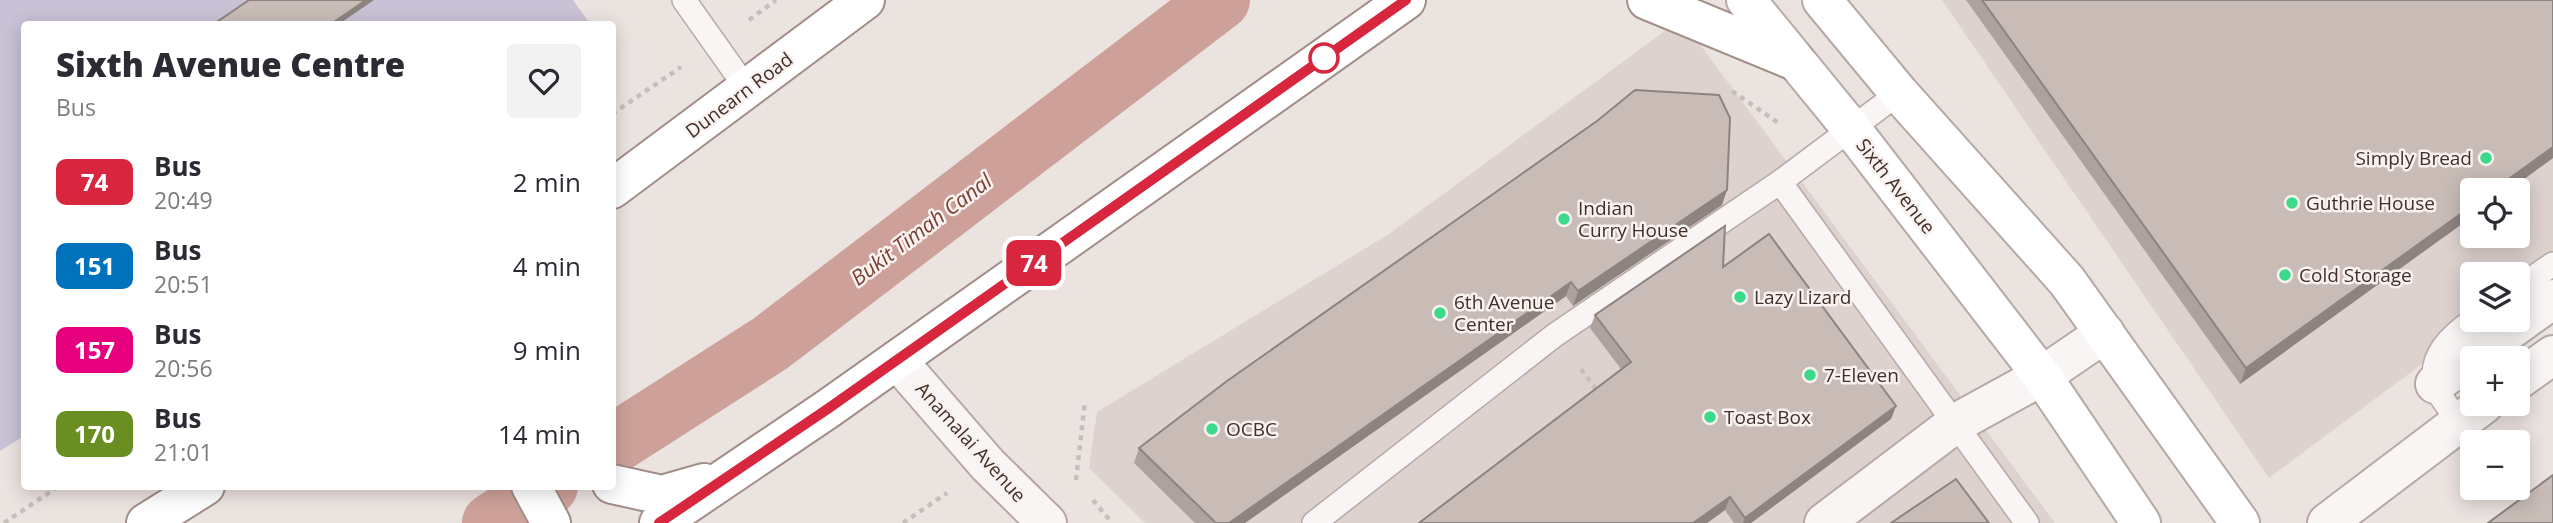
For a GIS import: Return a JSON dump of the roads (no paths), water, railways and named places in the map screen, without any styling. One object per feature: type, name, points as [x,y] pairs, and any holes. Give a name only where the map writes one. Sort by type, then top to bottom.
[{"type":"main road","name":"Dunearn Road","points":[[616,186],[865,0]]},
{"type":"main road","points":[[659,523],[897,360],[1406,0]]},
{"type":"main road","points":[[1647,0],[1795,61]]},
{"type":"main road","name":"Sixth Avenue","points":[[1746,0],[1850,127],[2042,376],[2141,523]]},
{"type":"main road","points":[[1822,0],[1899,93],[2067,281],[2240,523]]},
{"type":"main road","points":[[616,485],[662,495],[726,477]]},
{"type":"main road","points":[[114,523],[163,490]]},
{"type":"main road","points":[[146,523],[199,490]]},
{"type":"street","points":[[2435,384],[2553,299]]},
{"type":"street","points":[[1824,523],[1956,423],[2042,376],[2105,333]]},
{"type":"street","points":[[2530,371],[2553,355]]},
{"type":"street","name":"Anamalai Avenue","points":[[897,360],[988,465],[1047,523]]},
{"type":"street","points":[[2326,523],[2468,416]]},
{"type":"lane","points":[[684,0],[747,89]]},
{"type":"lane","points":[[1314,523],[1555,335],[1780,182],[1850,127],[1899,93]]},
{"type":"lane","points":[[1780,182],[2027,523]]},
{"type":"lane","points":[[2530,280],[2553,264]]},
{"type":"lane","points":[[2460,331],[2444,344],[2437,358],[2435,384],[2460,404]]},
{"type":"waterway","name":"Bukit Timah Canal","points":[[616,442],[771,343],[1220,0]]},
{"type":"waterway","name":"Bukit Timah Canal","points":[[492,523],[542,490]]},
{"type":"place","name":"Simply Bread","points":[[2486,158]]},
{"type":"place","name":"Guthrie House","points":[[2292,203]]},
{"type":"place","name":"Indian Curry House","points":[[1564,219]]},
{"type":"place","name":"Cold Storage","points":[[2285,275]]},
{"type":"place","name":"Lazy Lizard","points":[[1740,297]]},
{"type":"place","name":"6th Avenue Center","points":[[1440,313]]},
{"type":"place","name":"7-Eleven","points":[[1810,375]]},
{"type":"place","name":"Toast Box","points":[[1710,417]]},
{"type":"place","name":"OCBC","points":[[1212,429]]}]
